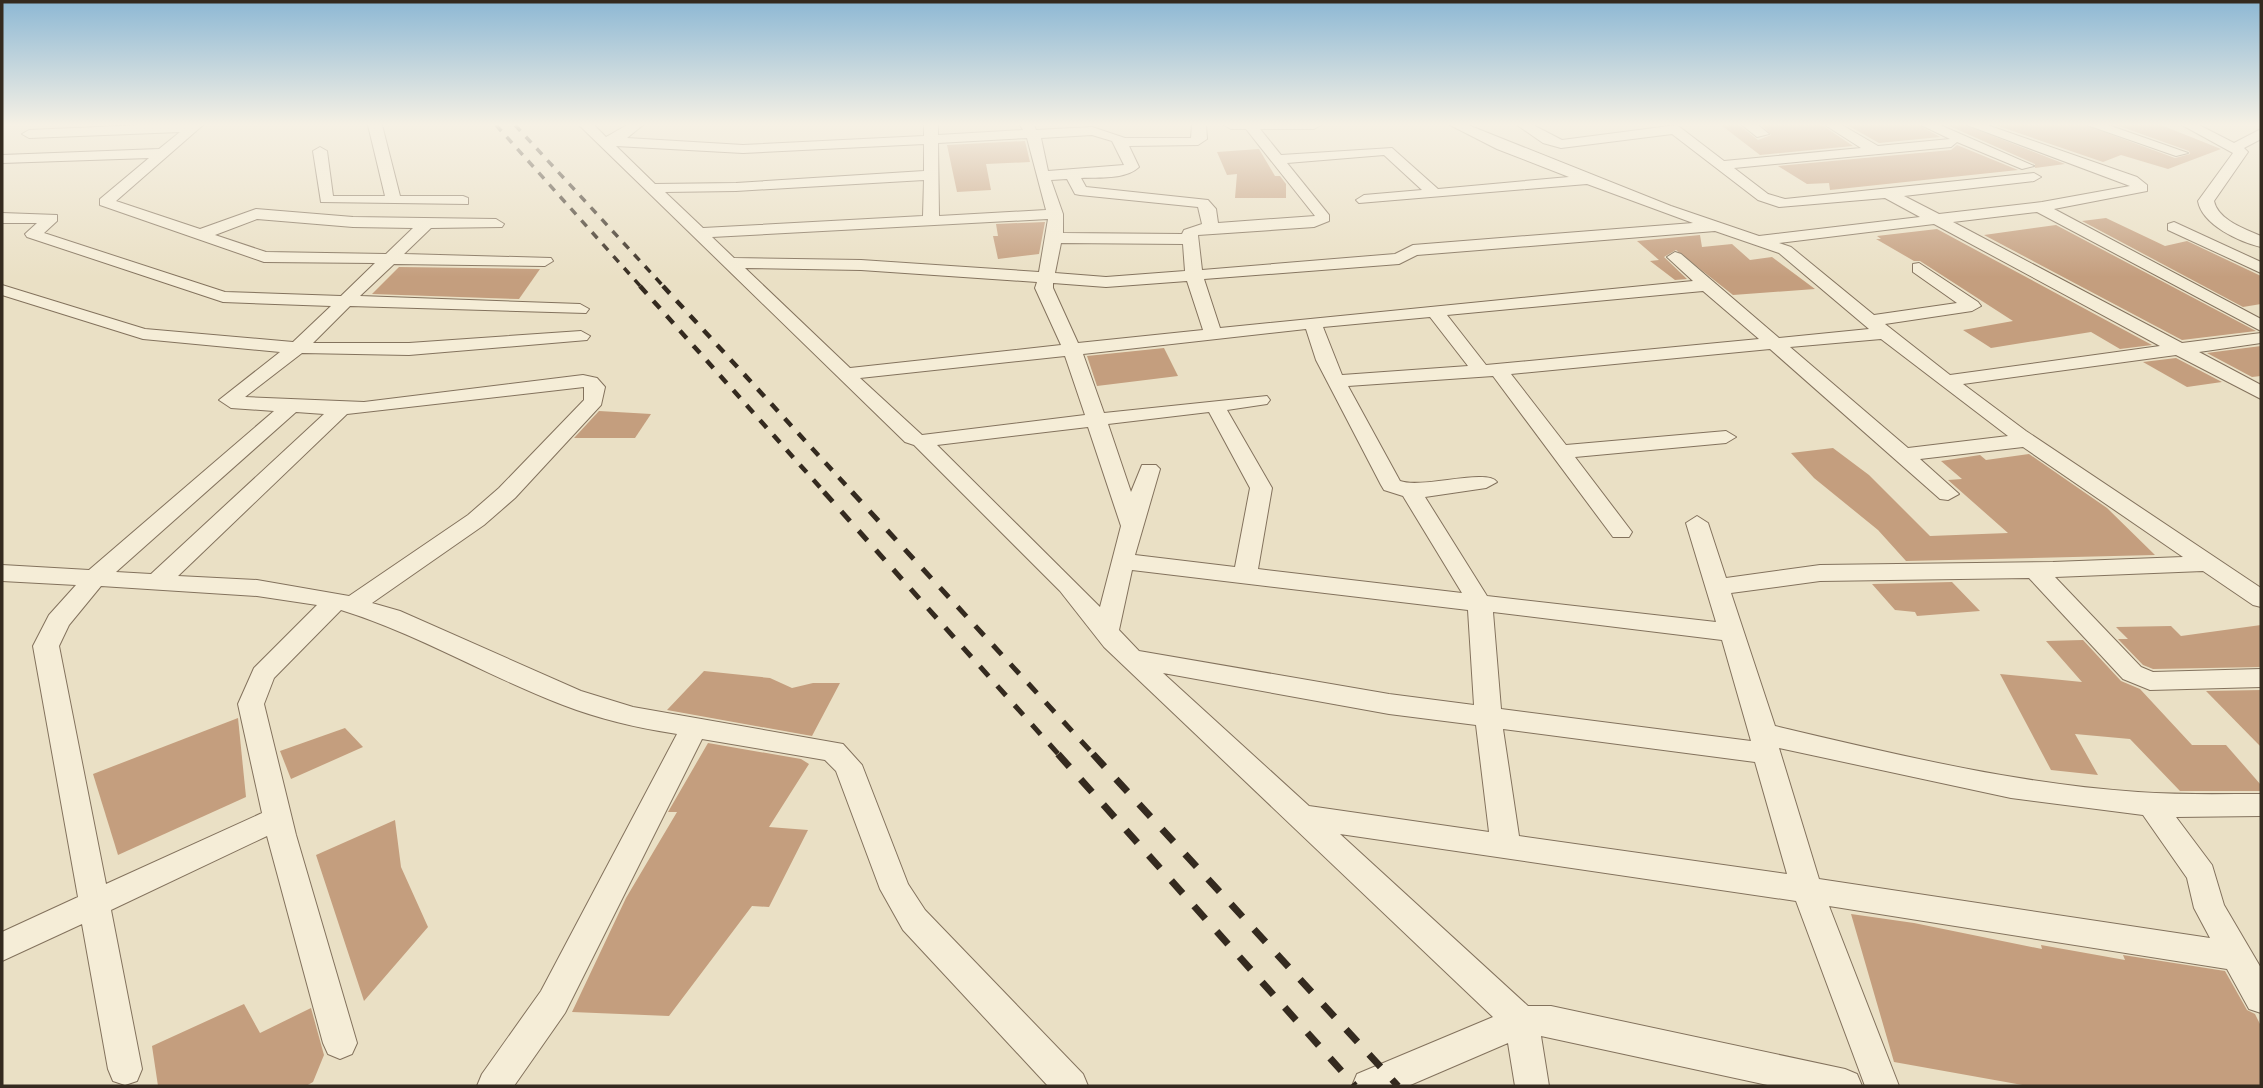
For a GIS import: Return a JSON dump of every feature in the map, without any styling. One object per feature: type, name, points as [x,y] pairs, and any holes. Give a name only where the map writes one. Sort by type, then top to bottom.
[{"type":"street","points":[[136,176],[105,202],[264,257],[545,261]]},
{"type":"street","points":[[323,176],[326,199],[329,200]]},
{"type":"street","points":[[388,176],[394,201]]},
{"type":"street","points":[[643,176],[904,431],[921,441],[1068,586],[1107,630],[1113,641],[1521,1021],[1532,1086]]},
{"type":"street","points":[[655,188],[736,187],[917,176]]},
{"type":"street","points":[[930,176],[931,218]]},
{"type":"street","points":[[1045,176],[1042,176],[1055,214],[1054,238],[1044,288],[1072,349],[1132,525]]},
{"type":"street","points":[[1073,176],[1078,189],[1085,192],[1203,203],[1208,209],[1211,229]]},
{"type":"street","points":[[1213,333],[1194,275],[1189,239],[1194,230],[1314,222],[1324,218],[1291,176]]},
{"type":"street","points":[[1415,176],[1435,194]]},
{"type":"street","points":[[1580,176],[1762,240],[1799,259],[1947,382],[2027,440],[2261,599]]},
{"type":"street","points":[[1736,176],[1763,197],[1784,204],[1993,181],[2009,176]]},
{"type":"street","points":[[1762,240],[1937,217],[2040,207],[2142,188],[2132,180],[2120,176]]},
{"type":"street","points":[[2225,176],[2206,201],[2207,208],[2229,228],[2261,242]]},
{"type":"street","points":[[1364,200],[1590,180]]},
{"type":"street","points":[[1993,181],[2093,238],[2261,326]]},
{"type":"street","points":[[1886,192],[2261,393]]},
{"type":"street","points":[[291,218],[307,208],[329,200],[463,201]]},
{"type":"street","points":[[701,233],[931,218],[1055,214]]},
{"type":"street","points":[[202,234],[248,215],[426,224],[496,224]]},
{"type":"street","points":[[2,218],[52,218],[33,234],[198,291],[236,298],[580,309]]},
{"type":"street","points":[[340,1043],[278,818],[251,704],[262,674],[344,602],[466,527],[508,493],[594,401],[595,387],[590,382],[583,381],[341,409],[236,404],[229,400],[298,347],[426,224]]},
{"type":"street","points":[[732,263],[861,265],[1106,282],[1396,260],[1413,250],[1719,226]]},
{"type":"street","points":[[2174,227],[2261,268]]},
{"type":"street","points":[[1054,238],[1189,239]]},
{"type":"street","points":[[1675,257],[1778,344],[1948,495]]},
{"type":"street","points":[[1336,381],[1778,344],[1879,327],[1972,306],[1919,268]]},
{"type":"street","points":[[845,374],[1434,310],[1708,285]]},
{"type":"street","points":[[2,290],[158,337],[298,347],[409,349],[581,336]]},
{"type":"street","points":[[1434,310],[1560,452],[1621,532]]},
{"type":"street","points":[[1313,323],[1336,381],[1386,478],[1401,490],[1411,492],[1486,482]]},
{"type":"street","points":[[1947,382],[2261,338]]},
{"type":"street","points":[[921,441],[1260,400]]},
{"type":"street","points":[[1215,406],[1261,488],[1245,575]]},
{"type":"street","points":[[125,1069],[46,646],[58,621],[96,577],[290,407]]},
{"type":"street","points":[[158,581],[341,409]]},
{"type":"street","points":[[1560,452],[1726,437]]},
{"type":"street","points":[[1903,455],[2027,440]]},
{"type":"street","points":[[1107,630],[1122,561],[1149,468]]},
{"type":"street","points":[[1411,492],[1480,603],[1488,717],[1506,846]]},
{"type":"street","points":[[1697,523],[1807,890],[1882,1086]]},
{"type":"street","points":[[1122,561],[1730,632]]},
{"type":"street","points":[[1716,587],[1820,573],[2035,570],[2209,563]]},
{"type":"street","points":[[2035,570],[2132,673],[2141,678],[2150,681],[2261,678]]},
{"type":"street","points":[[2,573],[257,588],[344,602],[391,617],[572,698],[633,718],[833,751],[848,765],[895,889],[914,920],[1072,1086]]},
{"type":"street","points":[[1131,658],[1389,704],[1488,717],[1765,743],[2023,788],[2152,806],[2261,805]]},
{"type":"street","points":[[494,1086],[553,1002],[694,727]]},
{"type":"street","points":[[2152,806],[2201,874],[2208,908],[2261,998]]},
{"type":"street","points":[[1298,816],[1807,890],[2234,956]]},
{"type":"street","points":[[2,947],[278,818]]},
{"type":"street","points":[[1369,1086],[1521,1021],[1551,1021],[1844,1086]]},
{"type":"building","points":[[954,176],[988,176],[991,190],[957,192]]},
{"type":"building","points":[[1237,176],[1280,176],[1286,184],[1286,198],[1235,198]]},
{"type":"building","points":[[1794,176],[1964,176],[1830,190],[1829,183],[1807,184]]},
{"type":"building","points":[[2106,218],[2165,246],[2187,241],[2261,276],[2261,304],[2243,307],[2082,221]]},
{"type":"building","points":[[1045,222],[1039,254],[998,259],[993,236],[998,236],[996,224]]},
{"type":"building","points":[[2056,225],[2256,331],[2182,340],[1984,235]]},
{"type":"building","points":[[1937,229],[2152,345],[2120,349],[2091,332],[1991,348],[1963,330],[2013,321],[1920,261],[1914,261],[1876,239],[1881,239],[1877,236]]},
{"type":"building","points":[[1700,235],[1702,247],[1732,244],[1750,260],[1772,257],[1815,289],[1733,295],[1676,250],[1664,257],[1687,279],[1675,280],[1650,261],[1659,260],[1637,241]]},
{"type":"building","points":[[399,267],[540,269],[519,299],[372,294]]},
{"type":"building","points":[[2261,346],[2261,376],[2252,377],[2207,353]]},
{"type":"building","points":[[1164,348],[1178,376],[1097,386],[1087,356]]},
{"type":"building","points":[[2176,358],[2222,382],[2187,387],[2143,362]]},
{"type":"building","points":[[599,411],[651,414],[635,438],[574,438]]},
{"type":"building","points":[[1833,448],[1869,475],[1930,536],[2008,533],[1948,480],[1962,479],[1941,461],[1980,455],[1986,460],[2029,454],[2107,508],[2155,555],[1906,561],[1878,530],[1814,478],[1791,453]]},
{"type":"building","points":[[1952,582],[1980,611],[1917,616],[1915,612],[1895,610],[1872,584]]},
{"type":"building","points":[[2261,625],[2261,667],[2153,669],[2143,665],[2118,639],[2128,639],[2116,627],[2171,626],[2181,636]]},
{"type":"building","points":[[2083,640],[2121,681],[2140,689],[2192,745],[2226,745],[2261,785],[2261,791],[2180,791],[2130,739],[2075,734],[2098,775],[2051,770],[2000,674],[2082,682],[2046,641]]},
{"type":"building","points":[[704,671],[770,678],[792,688],[813,683],[840,683],[812,736],[667,710]]},
{"type":"building","points":[[2261,690],[2261,747],[2206,691]]},
{"type":"building","points":[[238,718],[246,797],[118,855],[93,774]]},
{"type":"building","points":[[345,728],[363,747],[291,779],[280,751]]},
{"type":"building","points":[[708,743],[801,759],[809,764],[769,827],[808,830],[769,907],[752,906],[669,1016],[572,1012],[626,898],[677,812],[668,812]]},
{"type":"building","points":[[395,820],[401,867],[428,927],[364,1001],[316,855]]},
{"type":"building","points":[[1851,914],[1914,923],[2042,949],[2041,945],[2125,960],[2123,955],[2225,971],[2247,1010],[2255,1014],[2261,1026],[2261,1086],[2028,1086],[1894,1062]]},
{"type":"building","points":[[244,1004],[260,1033],[311,1008],[324,1055],[313,1082],[306,1086],[158,1086],[152,1046]]},
{"type":"railway","points":[[541,176],[642,288]]},
{"type":"railway","points":[[562,176],[665,288]]},
{"type":"railway","points":[[640,286],[826,494]]},
{"type":"railway","points":[[663,286],[854,494]]},
{"type":"railway","points":[[824,492],[1060,756]]},
{"type":"railway","points":[[852,492],[1095,756]]},
{"type":"railway","points":[[1058,754],[1355,1086]]},
{"type":"railway","points":[[1093,754],[1398,1086]]}]
